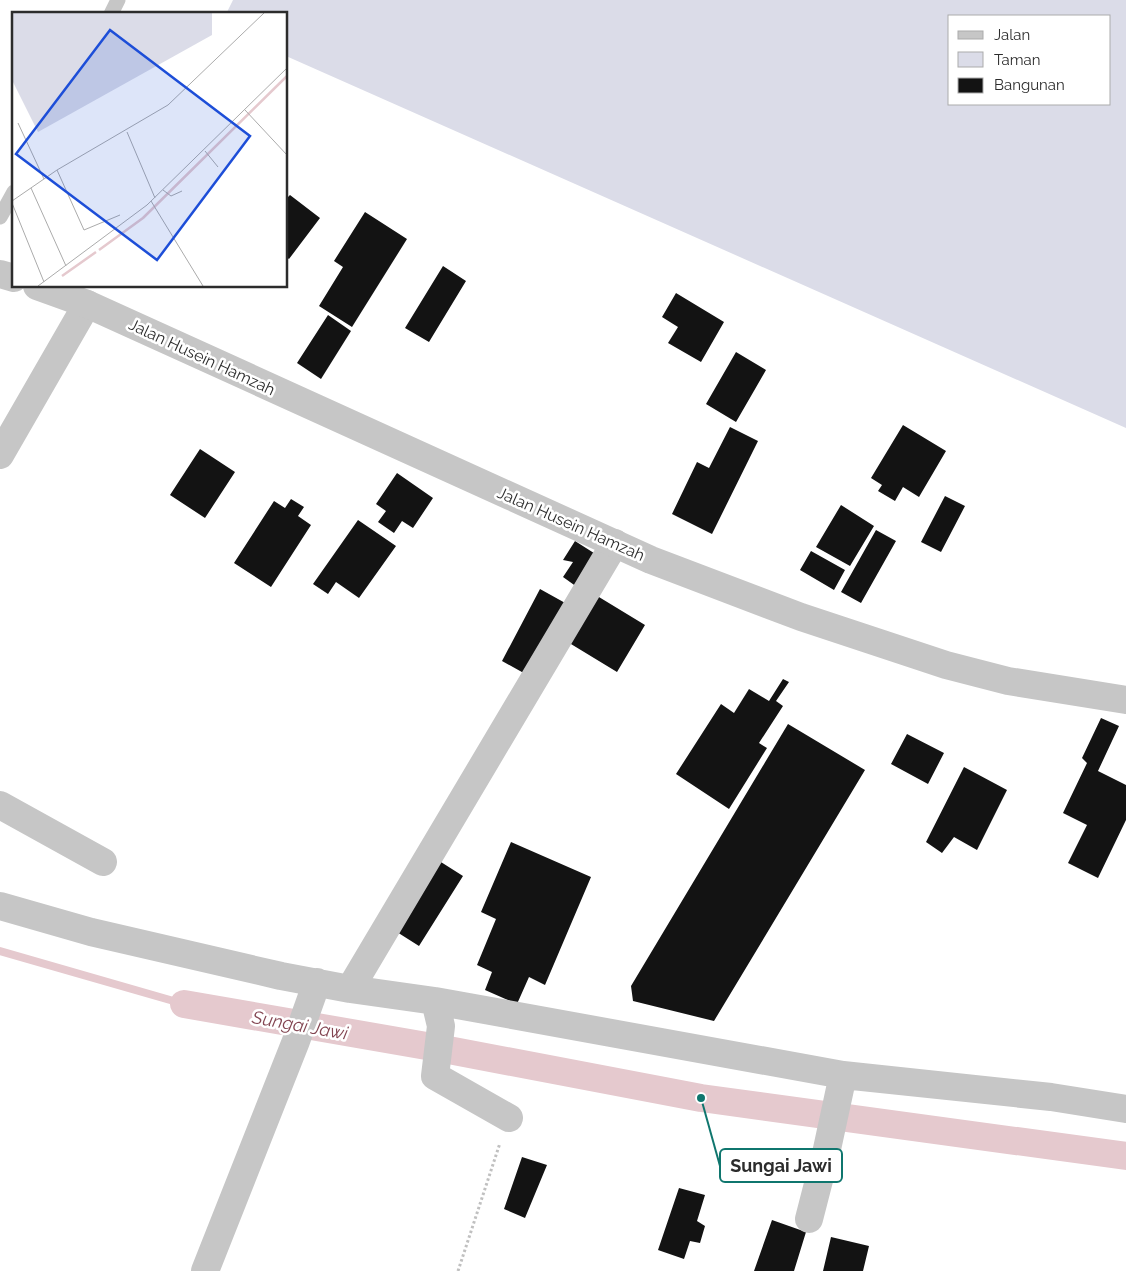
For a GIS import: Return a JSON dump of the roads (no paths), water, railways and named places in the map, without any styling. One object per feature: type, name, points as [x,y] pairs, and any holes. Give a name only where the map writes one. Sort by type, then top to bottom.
[{"type":"street","name":"Jalan Husein Hamzah","points":[[43,288],[87,304],[651,560],[801,617],[946,665],[1008,681],[1126,700]]},
{"type":"street","points":[[0,455],[87,304]]},
{"type":"street","points":[[350,989],[615,543]]},
{"type":"street","points":[[0,805],[103,862]]},
{"type":"street","points":[[0,906],[91,932],[281,976],[315,988],[350,989],[438,1013],[841,1084],[1052,1097],[1126,1109]]},
{"type":"street","points":[[205,1271],[315,988]]},
{"type":"street","points":[[438,1013],[435,1076],[509,1118]]},
{"type":"street","points":[[809,1218],[841,1084]]},
{"type":"lane","points":[[112,12],[118,0]]},
{"type":"lane","points":[[0,217],[12,196]]},
{"type":"waterway","points":[[0,951],[184,1004]]},
{"type":"waterway","name":"Sungai Jawi","points":[[184,1004],[438,1048],[701,1098],[1126,1156]]},
{"type":"place","name":"Sungai Jawi","points":[[701,1098]]}]
